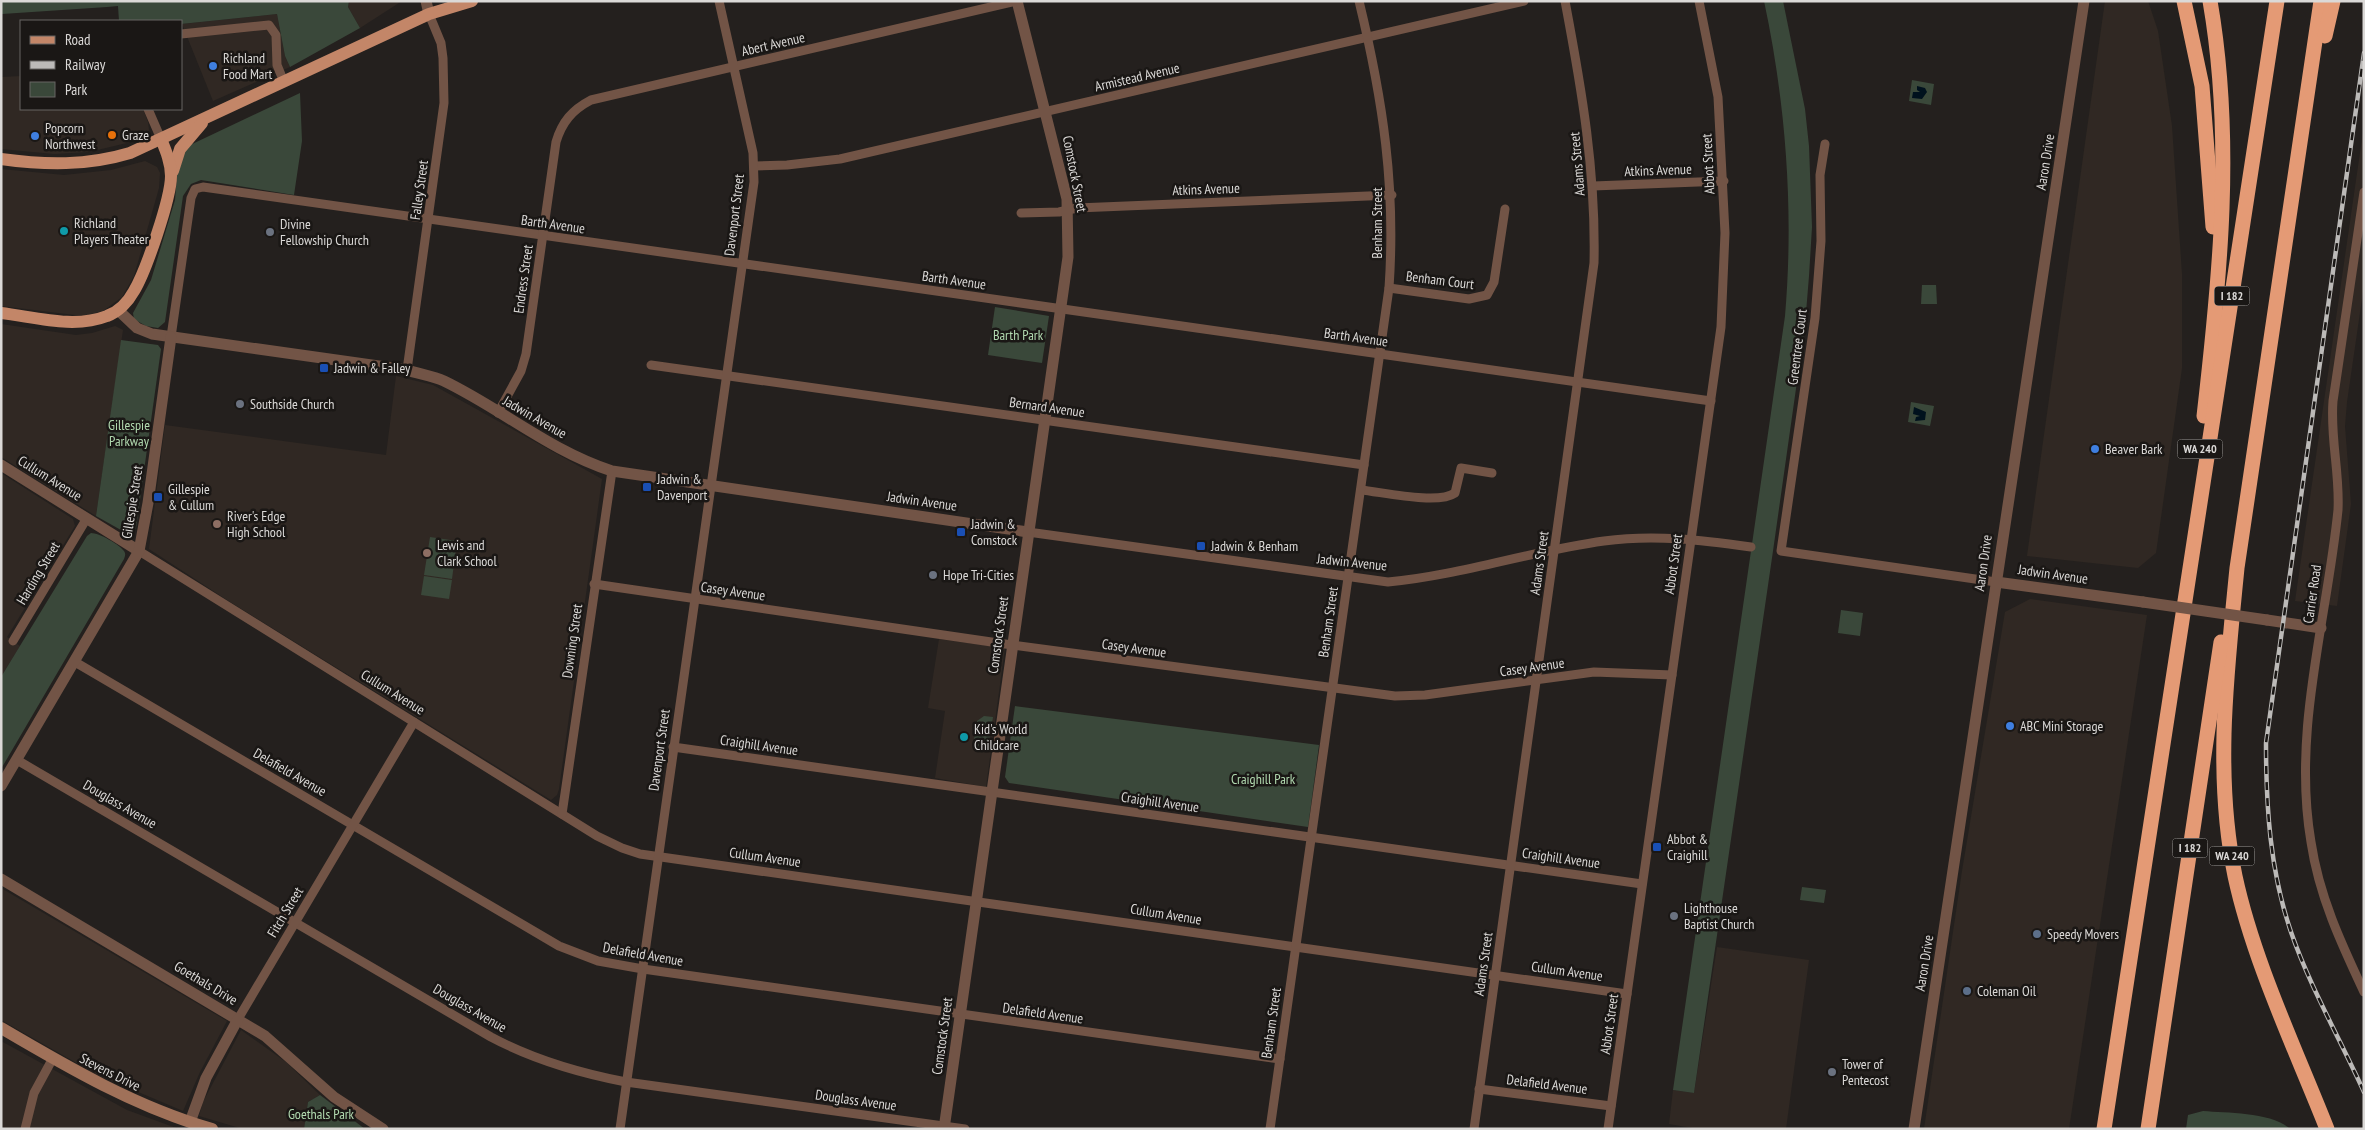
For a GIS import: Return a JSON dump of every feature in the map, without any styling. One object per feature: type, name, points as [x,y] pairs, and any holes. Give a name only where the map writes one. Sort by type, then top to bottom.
[{"type":"highway","points":[[2184,1],[2202,86],[2212,187],[2216,306]]},
{"type":"highway","name":"WA 240","points":[[2187,592],[2189,535],[2216,306],[2222,235],[2223,169],[2221,116],[2210,1]]},
{"type":"highway","name":"I 182","points":[[2103,1129],[2277,1]]},
{"type":"highway","name":"I 182","points":[[2148,1129],[2217,664],[2237,568],[2321,1]]},
{"type":"highway","points":[[2296,174],[2332,1]]},
{"type":"highway","name":"WA 240","points":[[2237,568],[2228,657],[2223,750],[2225,801],[2232,861],[2244,912],[2255,946],[2327,1129]]},
{"type":"main road","points":[[1,159],[50,164],[91,162],[130,152],[430,14],[472,1]]},
{"type":"main road","points":[[1,312],[78,322],[104,317],[118,310],[130,297],[142,276],[167,202],[171,178],[180,149],[207,118]]},
{"type":"main road","points":[[161,139],[170,164],[171,178]]},
{"type":"main road","name":"Stevens Drive","points":[[1,1028],[117,1093],[212,1129]]},
{"type":"street","points":[[426,1],[430,14]]},
{"type":"street","name":"Davenport Street","points":[[620,1129],[742,264],[754,166],[719,1]]},
{"type":"street","name":"Abert Avenue","points":[[556,142],[565,120],[579,106],[590,100],[1017,1]]},
{"type":"street","name":"Comstock Street","points":[[944,1127],[1068,256],[1068,210],[1047,112],[1017,1]]},
{"type":"street","name":"Benham Street","points":[[1270,1129],[1390,288],[1392,195],[1387,137],[1368,36],[1359,1]]},
{"type":"street","name":"Armistead Avenue","points":[[754,166],[834,160],[1524,1]]},
{"type":"street","name":"Adams Street","points":[[1474,1129],[1594,263],[1593,186],[1585,106],[1565,1]]},
{"type":"street","name":"Abbot Street","points":[[1608,1129],[1721,327],[1725,233],[1724,181],[1718,97],[1699,1]]},
{"type":"street","name":"Aaron Drive","points":[[1914,1129],[2084,1]]},
{"type":"street","name":"Falley Street","points":[[407,370],[442,124],[444,87],[440,43],[430,14]]},
{"type":"street","points":[[182,34],[269,25],[276,32],[277,65],[284,82]]},
{"type":"street","points":[[148,110],[161,139]]},
{"type":"street","name":"Endress Street","points":[[498,413],[524,362],[556,142]]},
{"type":"street","name":"Greentree Court","points":[[1781,551],[1793,481],[1815,318],[1821,241],[1820,175],[1825,144]]},
{"type":"street","name":"Atkins Avenue","points":[[1593,186],[1724,181]]},
{"type":"street","name":"Barth Avenue","points":[[195,189],[203,187],[1711,401]]},
{"type":"street","name":"Gillespie Street","points":[[1,786],[76,662],[138,551],[149,496],[191,198],[195,189]]},
{"type":"street","name":"Carrier Road","points":[[2364,192],[2332,416],[2338,499],[2305,747],[2305,794],[2308,828],[2325,902],[2341,944],[2364,992]]},
{"type":"street","name":"Atkins Avenue","points":[[1021,213],[1077,208],[1392,195]]},
{"type":"street","name":"Benham Court","points":[[1390,288],[1470,300],[1488,295],[1494,282],[1505,209]]},
{"type":"street","name":"Jadwin Avenue","points":[[118,310],[140,330],[171,337],[407,370],[443,381],[572,456],[612,472],[1348,578],[1388,582],[1427,578],[1603,541],[1640,538],[1690,538],[1751,547]]},
{"type":"street","points":[[651,365],[726,375]]},
{"type":"street","name":"Bernard Avenue","points":[[726,375],[1364,466]]},
{"type":"street","name":"Cullum Avenue","points":[[1,465],[562,814],[622,848],[658,858],[976,900],[1295,949],[1627,994]]},
{"type":"street","points":[[1361,490],[1425,498],[1446,497],[1456,493],[1461,468],[1492,473]]},
{"type":"street","name":"Downing Street","points":[[562,814],[594,584],[612,472]]},
{"type":"street","name":"Harding Street","points":[[12,641],[87,518]]},
{"type":"street","name":"Jadwin Avenue","points":[[1781,551],[2321,628]]},
{"type":"street","name":"Casey Avenue","points":[[594,584],[1012,645],[1395,696],[1425,695],[1594,672],[1672,675]]},
{"type":"street","name":"Delafield Avenue","points":[[76,662],[572,953],[598,961],[643,970],[960,1016],[1280,1059]]},
{"type":"street","name":"Fitch Street","points":[[190,1122],[206,1078],[238,1019],[414,722]]},
{"type":"street","name":"Craighill Avenue","points":[[673,747],[1642,884]]},
{"type":"street","name":"Douglass Avenue","points":[[17,760],[510,1047],[576,1071],[626,1082],[965,1129]]},
{"type":"street","name":"Goethals Drive","points":[[1,880],[238,1019],[280,1047],[334,1097],[383,1129]]},
{"type":"street","points":[[24,1129],[34,1093],[53,1058]]},
{"type":"street","name":"Delafield Avenue","points":[[1480,1089],[1611,1106]]},
{"type":"shaded area","points":[[349,1],[402,1],[360,28],[348,7]]},
{"type":"shaded area","name":"Beaver Bark","points":[[2105,1],[2148,1],[2158,31],[2172,126],[2182,274],[2182,368],[2156,553],[2138,568],[2027,556]]},
{"type":"shaded area","points":[[277,14],[285,56],[290,67],[213,101],[182,24]]},
{"type":"shaded area","points":[[2,53],[2,77],[20,76],[20,110],[143,110],[148,122],[149,130],[145,135],[131,142],[89,152],[54,154],[1,149]]},
{"type":"shaded area","points":[[2364,125],[2364,285],[2347,402],[2345,426],[2351,504],[2337,606],[2295,601]]},
{"type":"shaded area","points":[[145,161],[157,167],[160,173],[159,188],[134,276],[122,297],[103,311],[83,316],[1,306],[1,169],[64,175],[111,170]]},
{"type":"shaded area","points":[[1,324],[76,335],[92,333],[115,326],[123,330],[96,516],[1,457]]},
{"type":"shaded area","name":"Lewis and Clark School","points":[[396,376],[433,385],[602,479],[559,789],[557,795],[551,800],[227,600],[149,549],[165,425],[386,455]]},
{"type":"shaded area","points":[[1,473],[73,519],[75,526],[7,637],[20,646],[1,677]]},
{"type":"shaded area","points":[[2030,599],[2147,615],[2069,1129],[1924,1129],[1962,871],[2005,612]]},
{"type":"shaded area","points":[[939,639],[1005,648],[986,787],[935,778],[945,711],[928,708]]},
{"type":"shaded area","points":[[1,888],[227,1021],[200,1072],[183,1111],[96,1074],[1,1020]]},
{"type":"shaded area","points":[[1717,947],[1809,960],[1786,1129],[1698,1129],[1669,1124],[1673,1090],[1694,1093]]},
{"type":"shaded area","points":[[241,1030],[286,1062],[320,1095],[308,1102],[304,1129],[243,1129],[199,1116],[203,1102]]},
{"type":"shaded area","points":[[1,1041],[127,1110],[179,1129],[1,1129]]},
{"type":"green space","points":[[1,1],[349,1],[348,7],[360,28],[290,67],[285,56],[277,14],[182,24],[182,20],[119,20],[118,6],[2,14],[1,54]]},
{"type":"green space","points":[[1764,1],[1783,1],[1805,109],[1809,146],[1812,227],[1809,276],[1805,325],[1694,1093],[1673,1090],[1785,316],[1788,277],[1788,197],[1783,118],[1772,40]]},
{"type":"green space","points":[[1912,80],[1934,84],[1931,105],[1909,101]]},
{"type":"green space","points":[[300,93],[302,141],[294,195],[201,180],[191,184],[183,196],[165,322],[158,328],[146,326],[134,319],[133,313],[151,280],[175,200],[178,162],[188,146]]},
{"type":"green space","points":[[1922,285],[1936,285],[1937,304],[1921,304]]},
{"type":"green space","name":"Barth Park","points":[[995,307],[1049,316],[1042,363],[988,355]]},
{"type":"green space","name":"Gillespie Parkway","points":[[121,340],[158,345],[161,349],[136,528],[133,533],[128,534],[96,516]]},
{"type":"green space","points":[[1911,402],[1934,406],[1930,426],[1908,422]]},
{"type":"green space","points":[[91,533],[104,537],[118,545],[125,552],[124,559],[1,769],[1,677],[87,536]]},
{"type":"green space","points":[[430,537],[457,541],[452,579],[424,575]]},
{"type":"green space","points":[[424,576],[452,580],[449,599],[421,595]]},
{"type":"green space","points":[[1841,610],[1863,613],[1860,636],[1838,633]]},
{"type":"green space","name":"Craighill Park","points":[[1015,706],[1319,745],[1308,827],[1009,783],[1005,777]]},
{"type":"green space","points":[[984,716],[993,717],[988,749],[973,746],[977,721]]},
{"type":"green space","points":[[1802,887],[1826,890],[1824,903],[1800,900]]},
{"type":"green space","name":"Goethals Park","points":[[320,1095],[365,1129],[304,1129],[308,1102]]},
{"type":"green space","points":[[2203,1111],[2261,1116],[2282,1123],[2290,1129],[2186,1129],[2188,1115]]},
{"type":"water","points":[[1917,86],[1925,88],[1927,92],[1922,99],[1912,98],[1913,92],[1920,92],[1917,90]]},
{"type":"water","points":[[1914,407],[1926,412],[1925,420],[1915,421],[1916,417],[1920,416],[1913,414]]},
{"type":"railway","points":[[2364,53],[2266,743],[2268,815],[2278,886],[2284,909],[2307,973],[2364,1092]]},
{"type":"place","name":"Richland Food Mart","points":[[213,66]]},
{"type":"place","name":"Graze","points":[[112,135]]},
{"type":"place","name":"Popcorn Northwest","points":[[35,136]]},
{"type":"place","name":"Richland Players Theater","points":[[64,231]]},
{"type":"place","name":"Divine Fellowship Church","points":[[270,232]]},
{"type":"place","name":"Jadwin & Falley","points":[[324,368]]},
{"type":"place","name":"Southside Church","points":[[240,404]]},
{"type":"place","name":"Beaver Bark","points":[[2095,449]]},
{"type":"place","name":"Jadwin & Davenport","points":[[647,487]]},
{"type":"place","name":"Gillespie & Cullum","points":[[158,497]]},
{"type":"place","name":"River's Edge High School","points":[[217,524]]},
{"type":"place","name":"Jadwin & Comstock","points":[[961,532]]},
{"type":"place","name":"Jadwin & Benham","points":[[1201,546]]},
{"type":"place","name":"Lewis and Clark School","points":[[427,553]]},
{"type":"place","name":"Hope Tri-Cities","points":[[933,575]]},
{"type":"place","name":"ABC Mini Storage","points":[[2010,726]]},
{"type":"place","name":"Kid's World Childcare","points":[[964,737]]},
{"type":"place","name":"Abbot & Craighill","points":[[1657,847]]},
{"type":"place","name":"Lighthouse Baptist Church","points":[[1674,916]]},
{"type":"place","name":"Speedy Movers","points":[[2037,934]]},
{"type":"place","name":"Coleman Oil","points":[[1967,991]]},
{"type":"place","name":"Tower of Pentecost","points":[[1832,1072]]}]
